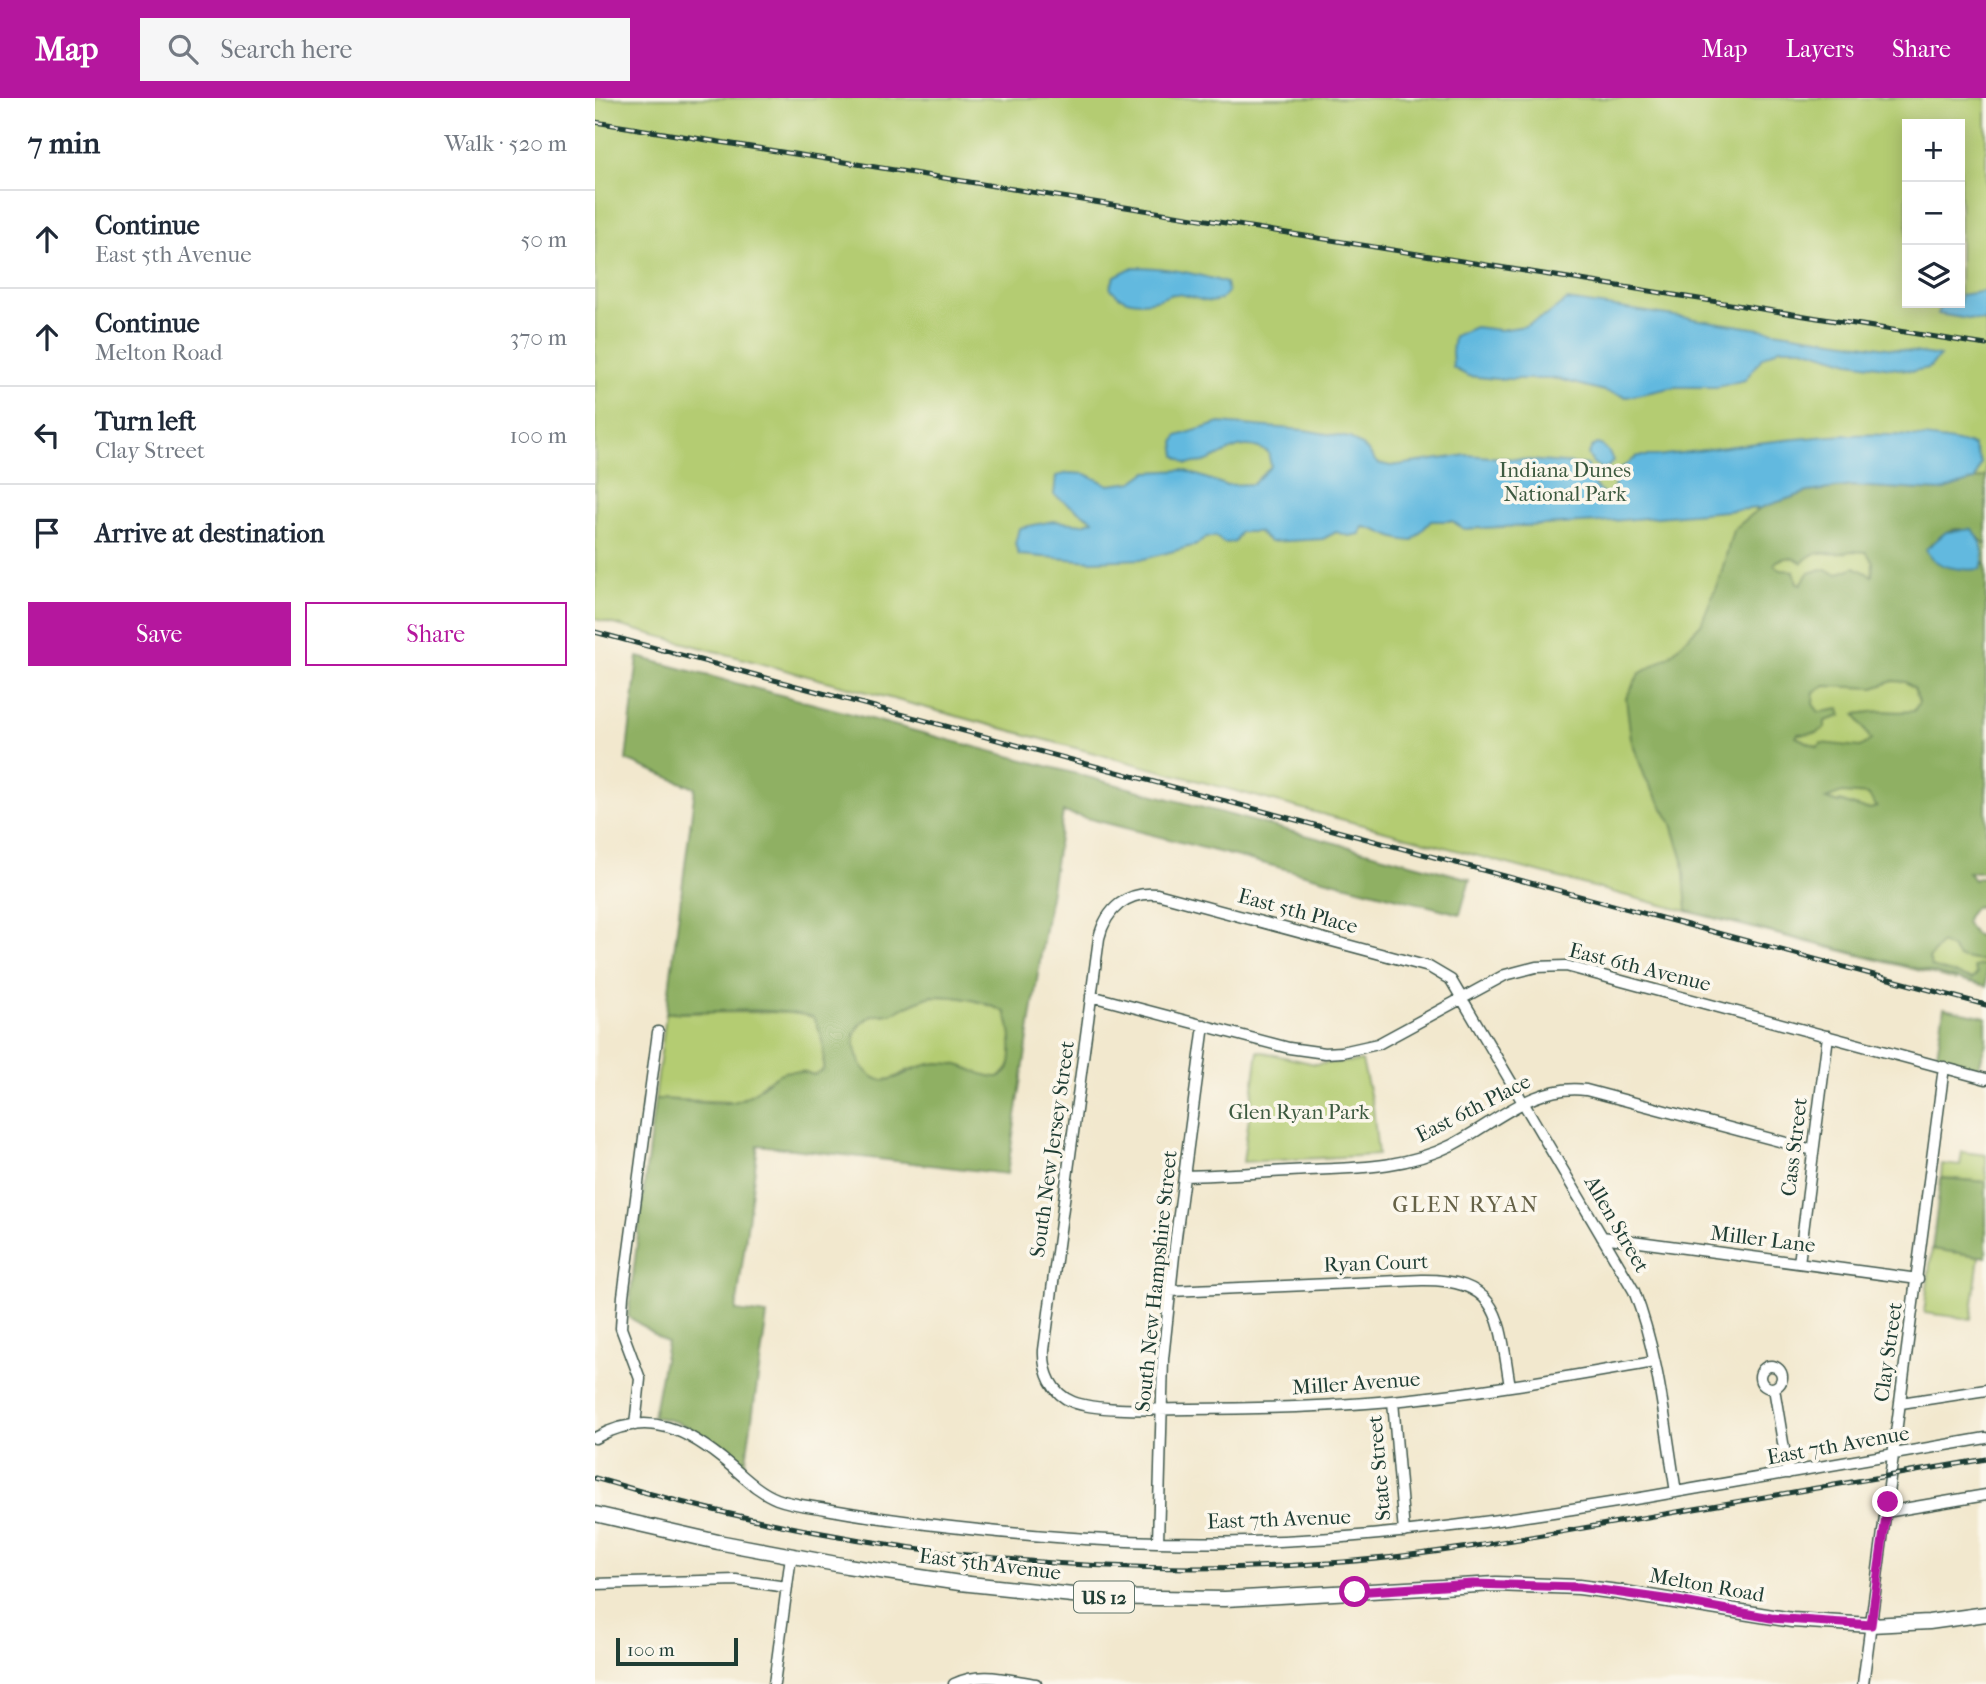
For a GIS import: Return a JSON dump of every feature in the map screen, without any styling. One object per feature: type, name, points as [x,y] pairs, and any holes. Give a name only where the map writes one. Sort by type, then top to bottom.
[{"type":"main road","name":"East 5th Avenue","points":[[597,1513],[791,1556],[960,1583],[1091,1597],[1225,1599],[1309,1596],[1420,1587]]},
{"type":"main road","name":"Melton Road","points":[[1420,1587],[1496,1584],[1579,1587],[1771,1618],[1871,1625],[1986,1615]]},
{"type":"street","name":"East 5th Place","points":[[1113,909],[1122,901],[1139,894],[1168,896],[1429,967],[1446,975],[1462,998]]},
{"type":"street","name":"South New Jersey Street","points":[[1060,1394],[1047,1374],[1044,1350],[1101,928],[1113,909]]},
{"type":"street","name":"East 6th Avenue","points":[[1091,996],[1307,1052],[1342,1052],[1378,1044],[1490,981],[1520,970],[1566,967],[1986,1079]]},
{"type":"street","name":"Allen Street","points":[[1462,998],[1634,1291],[1654,1362],[1676,1492]]},
{"type":"street","name":"South New Hampshire Street","points":[[1158,1542],[1163,1359],[1204,1025]]},
{"type":"street","points":[[635,1424],[640,1379],[621,1328],[658,1032]]},
{"type":"street","name":"Cass Street","points":[[1799,1263],[1828,1036]]},
{"type":"street","name":"Clay Street","points":[[1863,1684],[1944,1067]]},
{"type":"street","name":"East 6th Place","points":[[1184,1176],[1394,1165],[1413,1161],[1452,1145],[1549,1091],[1574,1088],[1813,1150]]},
{"type":"street","name":"Miller Lane","points":[[1602,1237],[1918,1279]]},
{"type":"street","name":"Ryan Court","points":[[1170,1291],[1451,1280],[1478,1292],[1490,1304],[1497,1317],[1510,1386]]},
{"type":"street","name":"Miller Avenue","points":[[1060,1394],[1073,1402],[1088,1405],[1161,1409],[1251,1409],[1393,1401],[1510,1386],[1654,1362]]},
{"type":"street","points":[[1774,1388],[1787,1473]]},
{"type":"street","points":[[1901,1403],[1986,1390]]},
{"type":"street","name":"State Street","points":[[1393,1401],[1404,1532]]},
{"type":"street","name":"East 7th Avenue","points":[[595,1438],[635,1424],[663,1426],[690,1435],[705,1444],[759,1489],[783,1501],[944,1526],[1158,1542],[1248,1542],[1404,1532],[1508,1520],[1986,1438]]},
{"type":"street","points":[[1886,1512],[1986,1495]]},
{"type":"street","points":[[774,1684],[791,1556]]},
{"type":"street","points":[[595,1584],[729,1579],[787,1587]]},
{"type":"street","points":[[954,1684],[976,1677],[1036,1684]]},
{"type":"green space","name":"Indiana Dunes National Park","points":[[595,98],[1986,98],[1986,765],[1959,956],[1980,961],[1986,958],[1986,964],[1973,979],[1957,975],[1956,980],[1627,896],[595,619]]},
{"type":"green space","points":[[1986,476],[1986,546],[1968,531],[1956,529],[1945,533],[1931,544],[1985,565],[1986,560],[1986,872],[1968,872],[1974,880],[1986,878],[1986,906],[1975,907],[1966,922],[1974,934],[1986,939],[1986,958],[1980,961],[1958,957],[1951,948],[1941,943],[1929,959],[1932,967],[1972,979],[1977,974],[1974,967],[1986,964],[1986,986],[1687,911],[1683,861],[1672,824],[1645,777],[1631,739],[1626,698],[1639,674],[1669,656],[1701,624],[1721,574],[1733,530],[1760,508],[1808,492],[1851,486],[1941,491]],"holes":[[[1866,552],[1873,562],[1872,576],[1855,567],[1837,574],[1822,569],[1808,573],[1801,584],[1797,583],[1794,571],[1781,570],[1774,565],[1787,558],[1802,563],[1814,554]],[[1893,681],[1905,682],[1914,688],[1919,702],[1914,711],[1855,714],[1871,740],[1860,747],[1821,743],[1818,747],[1796,737],[1798,734],[1816,733],[1825,728],[1825,721],[1841,716],[1839,709],[1819,712],[1813,704],[1814,692],[1825,686],[1874,688]],[[1842,793],[1868,795],[1877,807],[1864,808],[1826,799]]]},
{"type":"green space","points":[[638,657],[1470,879],[1460,914],[1063,812],[1007,1174],[758,1145],[736,1311],[767,1315],[745,1467],[692,1429],[653,1417],[667,1343],[628,1316],[655,1099],[709,1103],[737,1101],[788,1071],[814,1075],[823,1070],[823,1043],[813,1017],[758,1011],[666,1013],[695,788],[626,760]],"holes":[[[932,996],[961,998],[1005,1012],[1011,1043],[1006,1073],[1001,1076],[987,1076],[948,1063],[921,1066],[889,1080],[878,1079],[868,1073],[861,1064],[855,1045],[856,1032],[863,1021],[877,1015],[893,1013]]]},
{"type":"green space","points":[[932,996],[970,1000],[1005,1012],[1012,1052],[1009,1067],[1004,1073],[993,1078],[959,1066],[929,1067],[911,1069],[894,1078],[882,1080],[874,1078],[864,1070],[854,1045],[859,1026],[870,1018],[893,1013]]},
{"type":"green space","points":[[1944,1008],[1986,1017],[1986,1042],[1979,1067],[1936,1061]]},
{"type":"green space","points":[[769,1012],[814,1017],[823,1042],[823,1070],[814,1075],[802,1071],[765,1082],[756,1092],[735,1102],[655,1099],[666,1013]]},
{"type":"green space","name":"Glen Ryan Park","points":[[1258,1051],[1315,1064],[1362,1061],[1373,1107],[1378,1155],[1243,1162]]},
{"type":"green space","points":[[1962,1152],[1986,1155],[1986,1182],[1941,1178],[1942,1164],[1960,1166]]},
{"type":"green space","points":[[1941,1178],[1986,1182],[1986,1257],[1932,1249]]},
{"type":"green space","points":[[1932,1249],[1979,1256],[1971,1319],[1924,1313]]},
{"type":"water","points":[[1133,267],[1169,269],[1203,276],[1226,283],[1228,292],[1222,298],[1210,302],[1174,294],[1149,301],[1130,301],[1119,296],[1110,287],[1115,276]]},
{"type":"water","points":[[1986,291],[1986,322],[1938,314],[1940,308],[1965,308],[1965,294]]},
{"type":"water","points":[[1567,300],[1940,356],[1929,368],[1913,371],[1850,362],[1803,348],[1780,348],[1762,358],[1745,380],[1717,387],[1675,387],[1627,397],[1558,379],[1496,379],[1468,376],[1453,368],[1454,336],[1475,327],[1500,330],[1525,326],[1549,314]]},
{"type":"water","points":[[1220,423],[1304,430],[1350,438],[1367,450],[1377,463],[1391,466],[1467,455],[1588,465],[1593,483],[1606,495],[1614,488],[1617,471],[1638,456],[1814,437],[1894,435],[1934,438],[1973,445],[1981,463],[1975,480],[1941,491],[1851,486],[1808,492],[1760,508],[1600,522],[1464,529],[1452,521],[1431,521],[1412,541],[1397,539],[1363,527],[1360,534],[1349,536],[1336,532],[1323,539],[1270,542],[1258,532],[1240,532],[1235,542],[1224,543],[1216,537],[1207,537],[1196,545],[1144,559],[1092,561],[1019,555],[1015,544],[1019,528],[1053,521],[1083,524],[1093,520],[1054,495],[1056,476],[1069,473],[1086,474],[1109,485],[1133,482],[1147,472],[1183,470],[1225,485],[1253,484],[1271,466],[1268,452],[1258,448],[1242,446],[1204,462],[1187,464],[1176,456],[1174,443],[1177,436]]},
{"type":"water","points":[[1597,444],[1607,450],[1613,461],[1603,469],[1593,463],[1588,455]]},
{"type":"water","points":[[1972,529],[1983,548],[1981,569],[1966,570],[1942,565],[1930,556],[1926,549],[1946,532]]},
{"type":"railway","points":[[595,122],[1986,345]]},
{"type":"railway","points":[[595,632],[1986,1005]]},
{"type":"railway","points":[[595,1478],[684,1503],[775,1524],[958,1554],[1051,1563],[1237,1567],[1329,1563],[1442,1551],[1986,1459]]},
{"type":"district","name":"GLEN RYAN","points":[[1466,1204]]},
{"type":"route","points":[[1355,1592],[1473,1584],[1579,1587],[1771,1618],[1871,1625],[1888,1502]]}]
